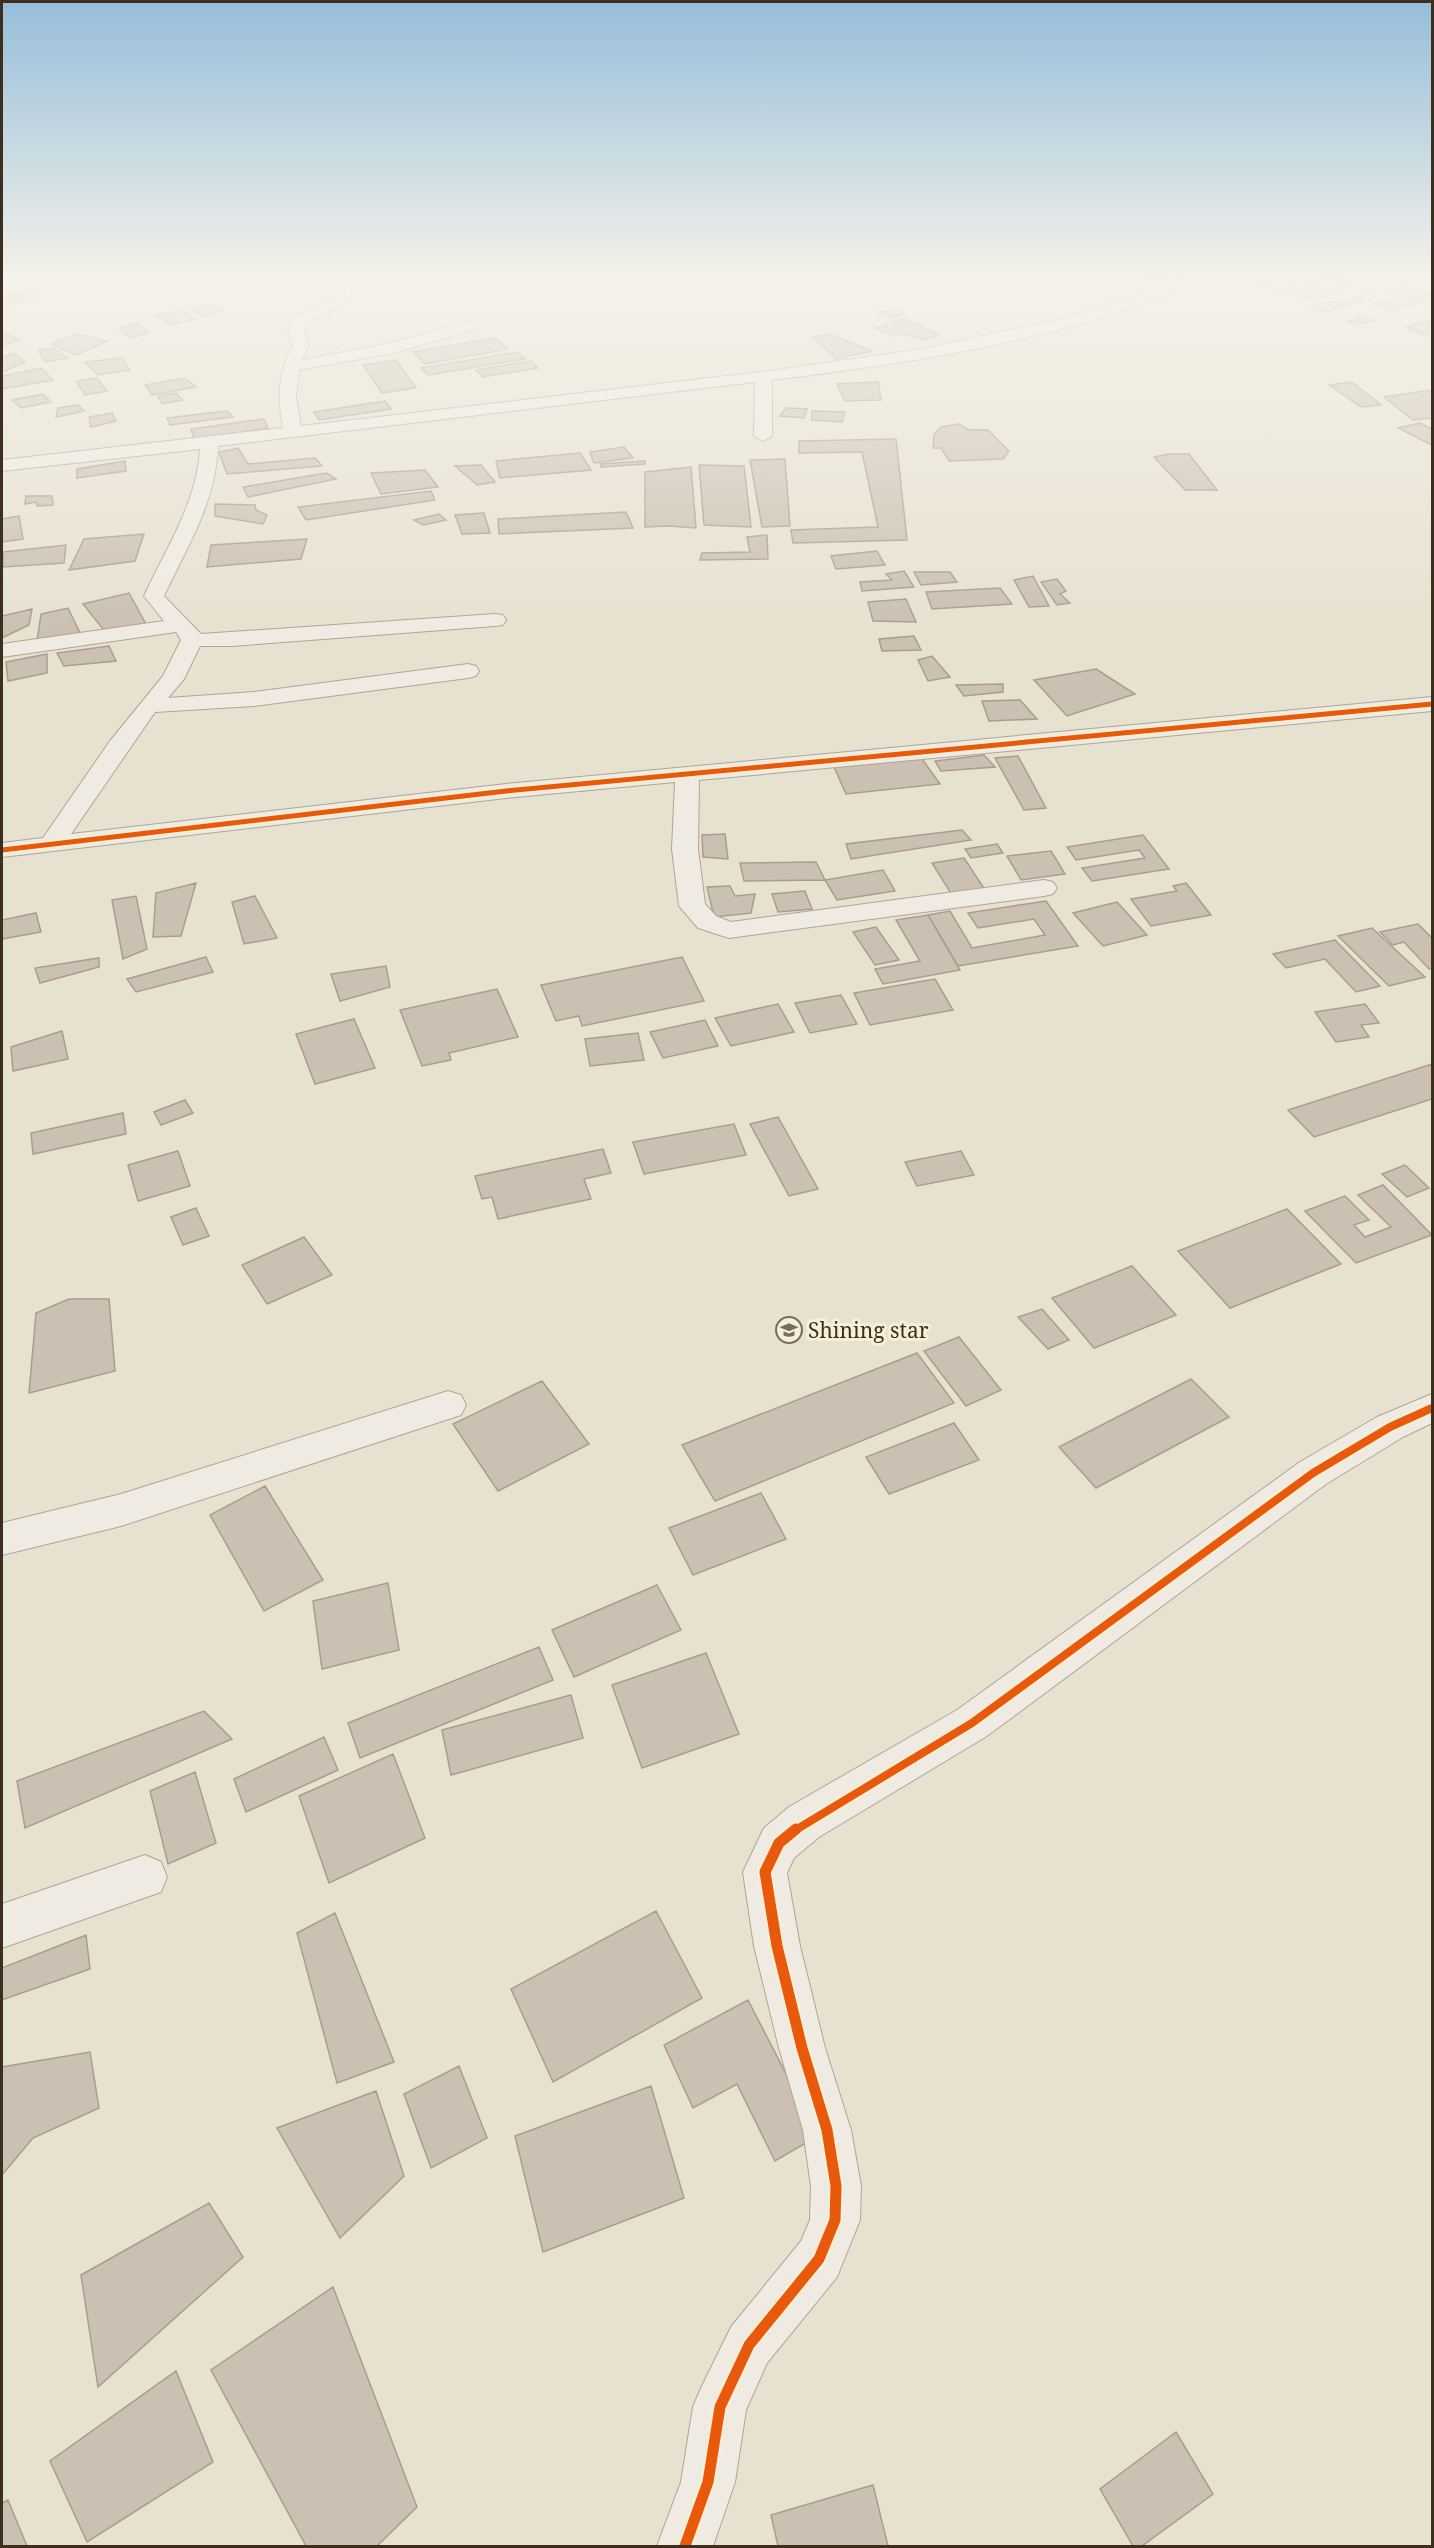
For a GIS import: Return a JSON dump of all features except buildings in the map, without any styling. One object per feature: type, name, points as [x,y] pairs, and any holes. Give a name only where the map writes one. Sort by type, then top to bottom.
[{"type":"street","points":[[286,394],[293,432]]},
{"type":"street","points":[[2,465],[625,394]]},
{"type":"street","points":[[763,436],[764,394]]},
{"type":"street","points":[[187,632],[162,608],[154,596],[205,488],[210,464],[209,443]]},
{"type":"street","points":[[2,650],[187,632],[232,640],[495,620]]},
{"type":"street","points":[[51,845],[148,706],[173,679],[187,632]]},
{"type":"street","points":[[148,706],[254,699],[468,671]]},
{"type":"street","points":[[5,857],[51,845],[506,791],[687,776],[1432,704]]},
{"type":"street","points":[[687,776],[686,849],[692,906],[707,922],[729,930],[1044,888]]},
{"type":"street","points":[[2,1539],[121,1510],[448,1405]]},
{"type":"street","points":[[685,2547],[708,2481],[720,2407],[749,2345],[819,2259],[835,2220],[836,2186],[827,2130],[780,1958],[765,1872],[779,1843],[804,1822],[972,1723],[1313,1473],[1390,1427],[1432,1408]]},
{"type":"street","points":[[2,1926],[145,1877]]},
{"type":"cycle path","points":[[2,850],[506,791],[1432,704]]},
{"type":"cycle path","points":[[685,2546],[708,2482],[720,2407],[749,2345],[819,2259],[835,2220],[836,2186],[827,2130],[802,2048],[777,1946],[765,1872],[779,1843],[804,1822],[972,1723],[1313,1473],[1390,1427],[1432,1408]]},
{"type":"place","name":"Shining star","points":[[789,1330]]}]
